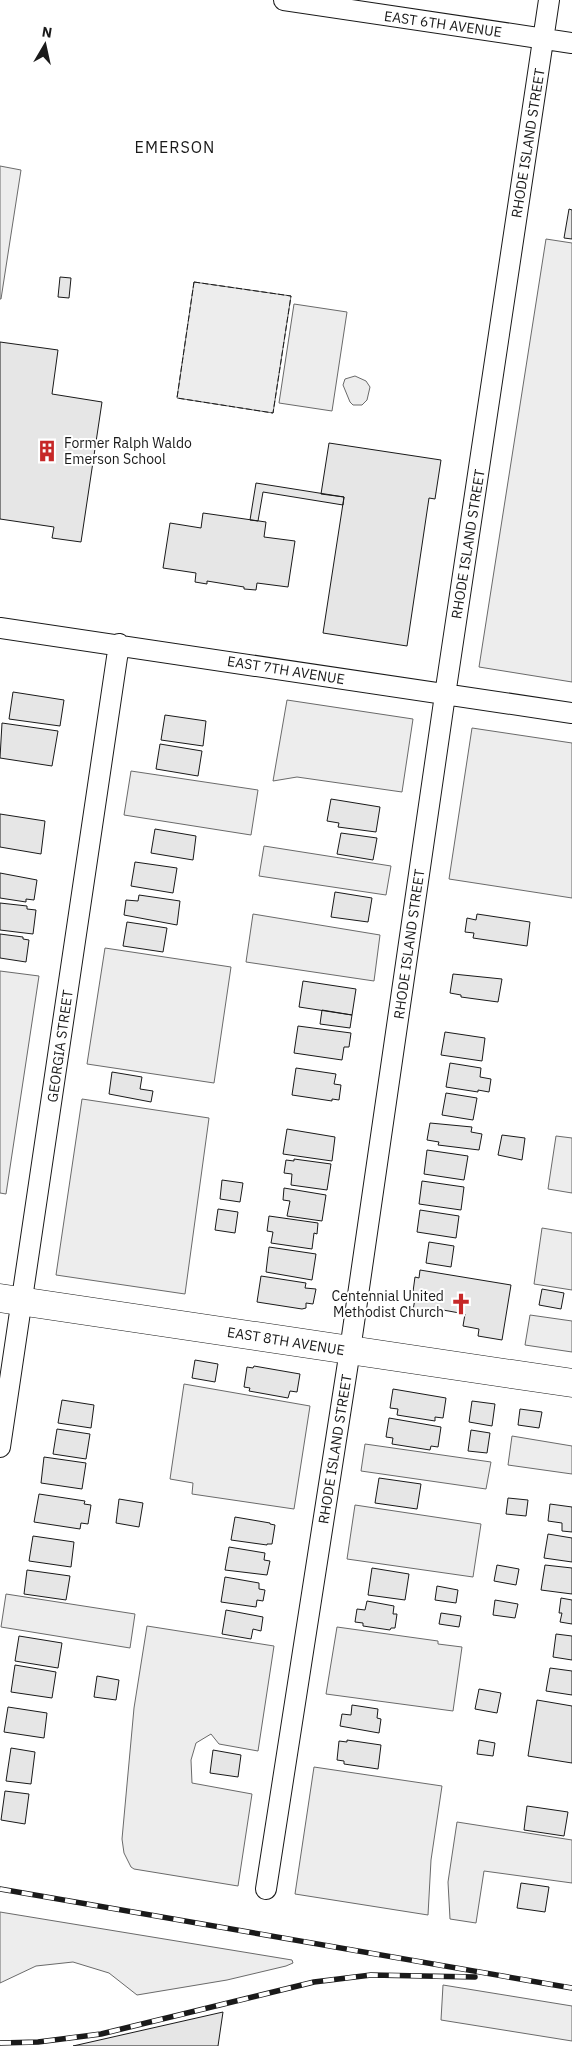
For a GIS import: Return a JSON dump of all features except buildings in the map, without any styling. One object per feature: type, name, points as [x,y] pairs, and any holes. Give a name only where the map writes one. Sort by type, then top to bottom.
[{"type":"street","name":"EAST 6TH AVENUE","points":[[284,0],[572,43]]},
{"type":"street","name":"RHODE ISLAND STREET","points":[[266,1888],[350,1350],[445,694],[549,0]]},
{"type":"street","name":"EAST 7TH AVENUE","points":[[0,628],[119,644],[572,713]]},
{"type":"street","name":"GEORGIA STREET","points":[[0,1447],[11,1300],[119,644]]},
{"type":"street","name":"EAST 8TH AVENUE","points":[[11,1300],[572,1383]]},
{"type":"shaded area","points":[[0,166],[21,170],[1,299],[0,299]]},
{"type":"shaded area","points":[[546,239],[572,243],[572,682],[479,667]]},
{"type":"shaded area","points":[[194,282],[291,296],[273,413],[177,398]]},
{"type":"shaded area","points":[[294,304],[347,312],[332,411],[279,403]]},
{"type":"shaded area","points":[[355,376],[366,381],[370,387],[367,400],[362,405],[353,405],[350,402],[343,385],[345,379]]},
{"type":"shaded area","points":[[287,700],[413,719],[402,792],[297,777],[273,781]]},
{"type":"shaded area","points":[[472,728],[572,743],[572,898],[449,879]]},
{"type":"shaded area","points":[[131,771],[258,790],[251,835],[124,815]]},
{"type":"shaded area","points":[[264,846],[391,866],[386,895],[259,876]]},
{"type":"shaded area","points":[[253,914],[380,935],[374,981],[246,962]]},
{"type":"shaded area","points":[[105,948],[231,967],[214,1083],[87,1064]]},
{"type":"shaded area","points":[[0,971],[39,976],[6,1194],[0,1193]]},
{"type":"shaded area","points":[[82,1099],[209,1118],[185,1294],[56,1275]]},
{"type":"shaded area","points":[[556,1136],[572,1138],[572,1193],[548,1189]]},
{"type":"shaded area","points":[[542,1228],[572,1233],[572,1290],[534,1284]]},
{"type":"shaded area","points":[[530,1315],[572,1321],[572,1352],[525,1345]]},
{"type":"shaded area","points":[[184,1384],[310,1406],[294,1509],[192,1494],[193,1483],[170,1479]]},
{"type":"shaded area","points":[[512,1436],[572,1446],[572,1474],[508,1465]]},
{"type":"shaded area","points":[[365,1444],[491,1462],[486,1489],[361,1471]]},
{"type":"shaded area","points":[[355,1505],[481,1524],[473,1577],[347,1559]]},
{"type":"shaded area","points":[[6,1594],[135,1614],[130,1648],[1,1627]]},
{"type":"shaded area","points":[[147,1626],[274,1646],[258,1751],[219,1744],[211,1734],[196,1743],[191,1760],[192,1783],[252,1794],[238,1886],[134,1869],[124,1853],[122,1839],[134,1708]]},
{"type":"shaded area","points":[[337,1627],[438,1641],[438,1644],[462,1647],[453,1711],[326,1694]]},
{"type":"shaded area","points":[[314,1767],[442,1786],[431,1860],[428,1915],[295,1894]]},
{"type":"shaded area","points":[[457,1822],[572,1840],[572,1883],[484,1871],[476,1923],[450,1919],[448,1882]]},
{"type":"shaded area","points":[[0,1912],[292,1960],[293,1963],[227,1980],[137,1995],[109,1973],[73,1962],[36,1966],[0,1983]]},
{"type":"shaded area","points":[[443,1985],[572,2006],[572,2041],[441,2020]]},
{"type":"railway","points":[[0,1889],[572,1988]]},
{"type":"railway","points":[[0,2043],[38,2042],[101,2034],[314,1982],[371,1975],[475,1977]]},
{"type":"fence","points":[[194,282],[291,296],[273,413],[177,398],[194,282]]},
{"type":"place","name":"Former Ralph Waldo Emerson School","points":[[47,451]]},
{"type":"place","name":"Centennial United Methodist Church","points":[[461,1304]]},
{"type":"district","name":"EMERSON","points":[[175,147]]}]
